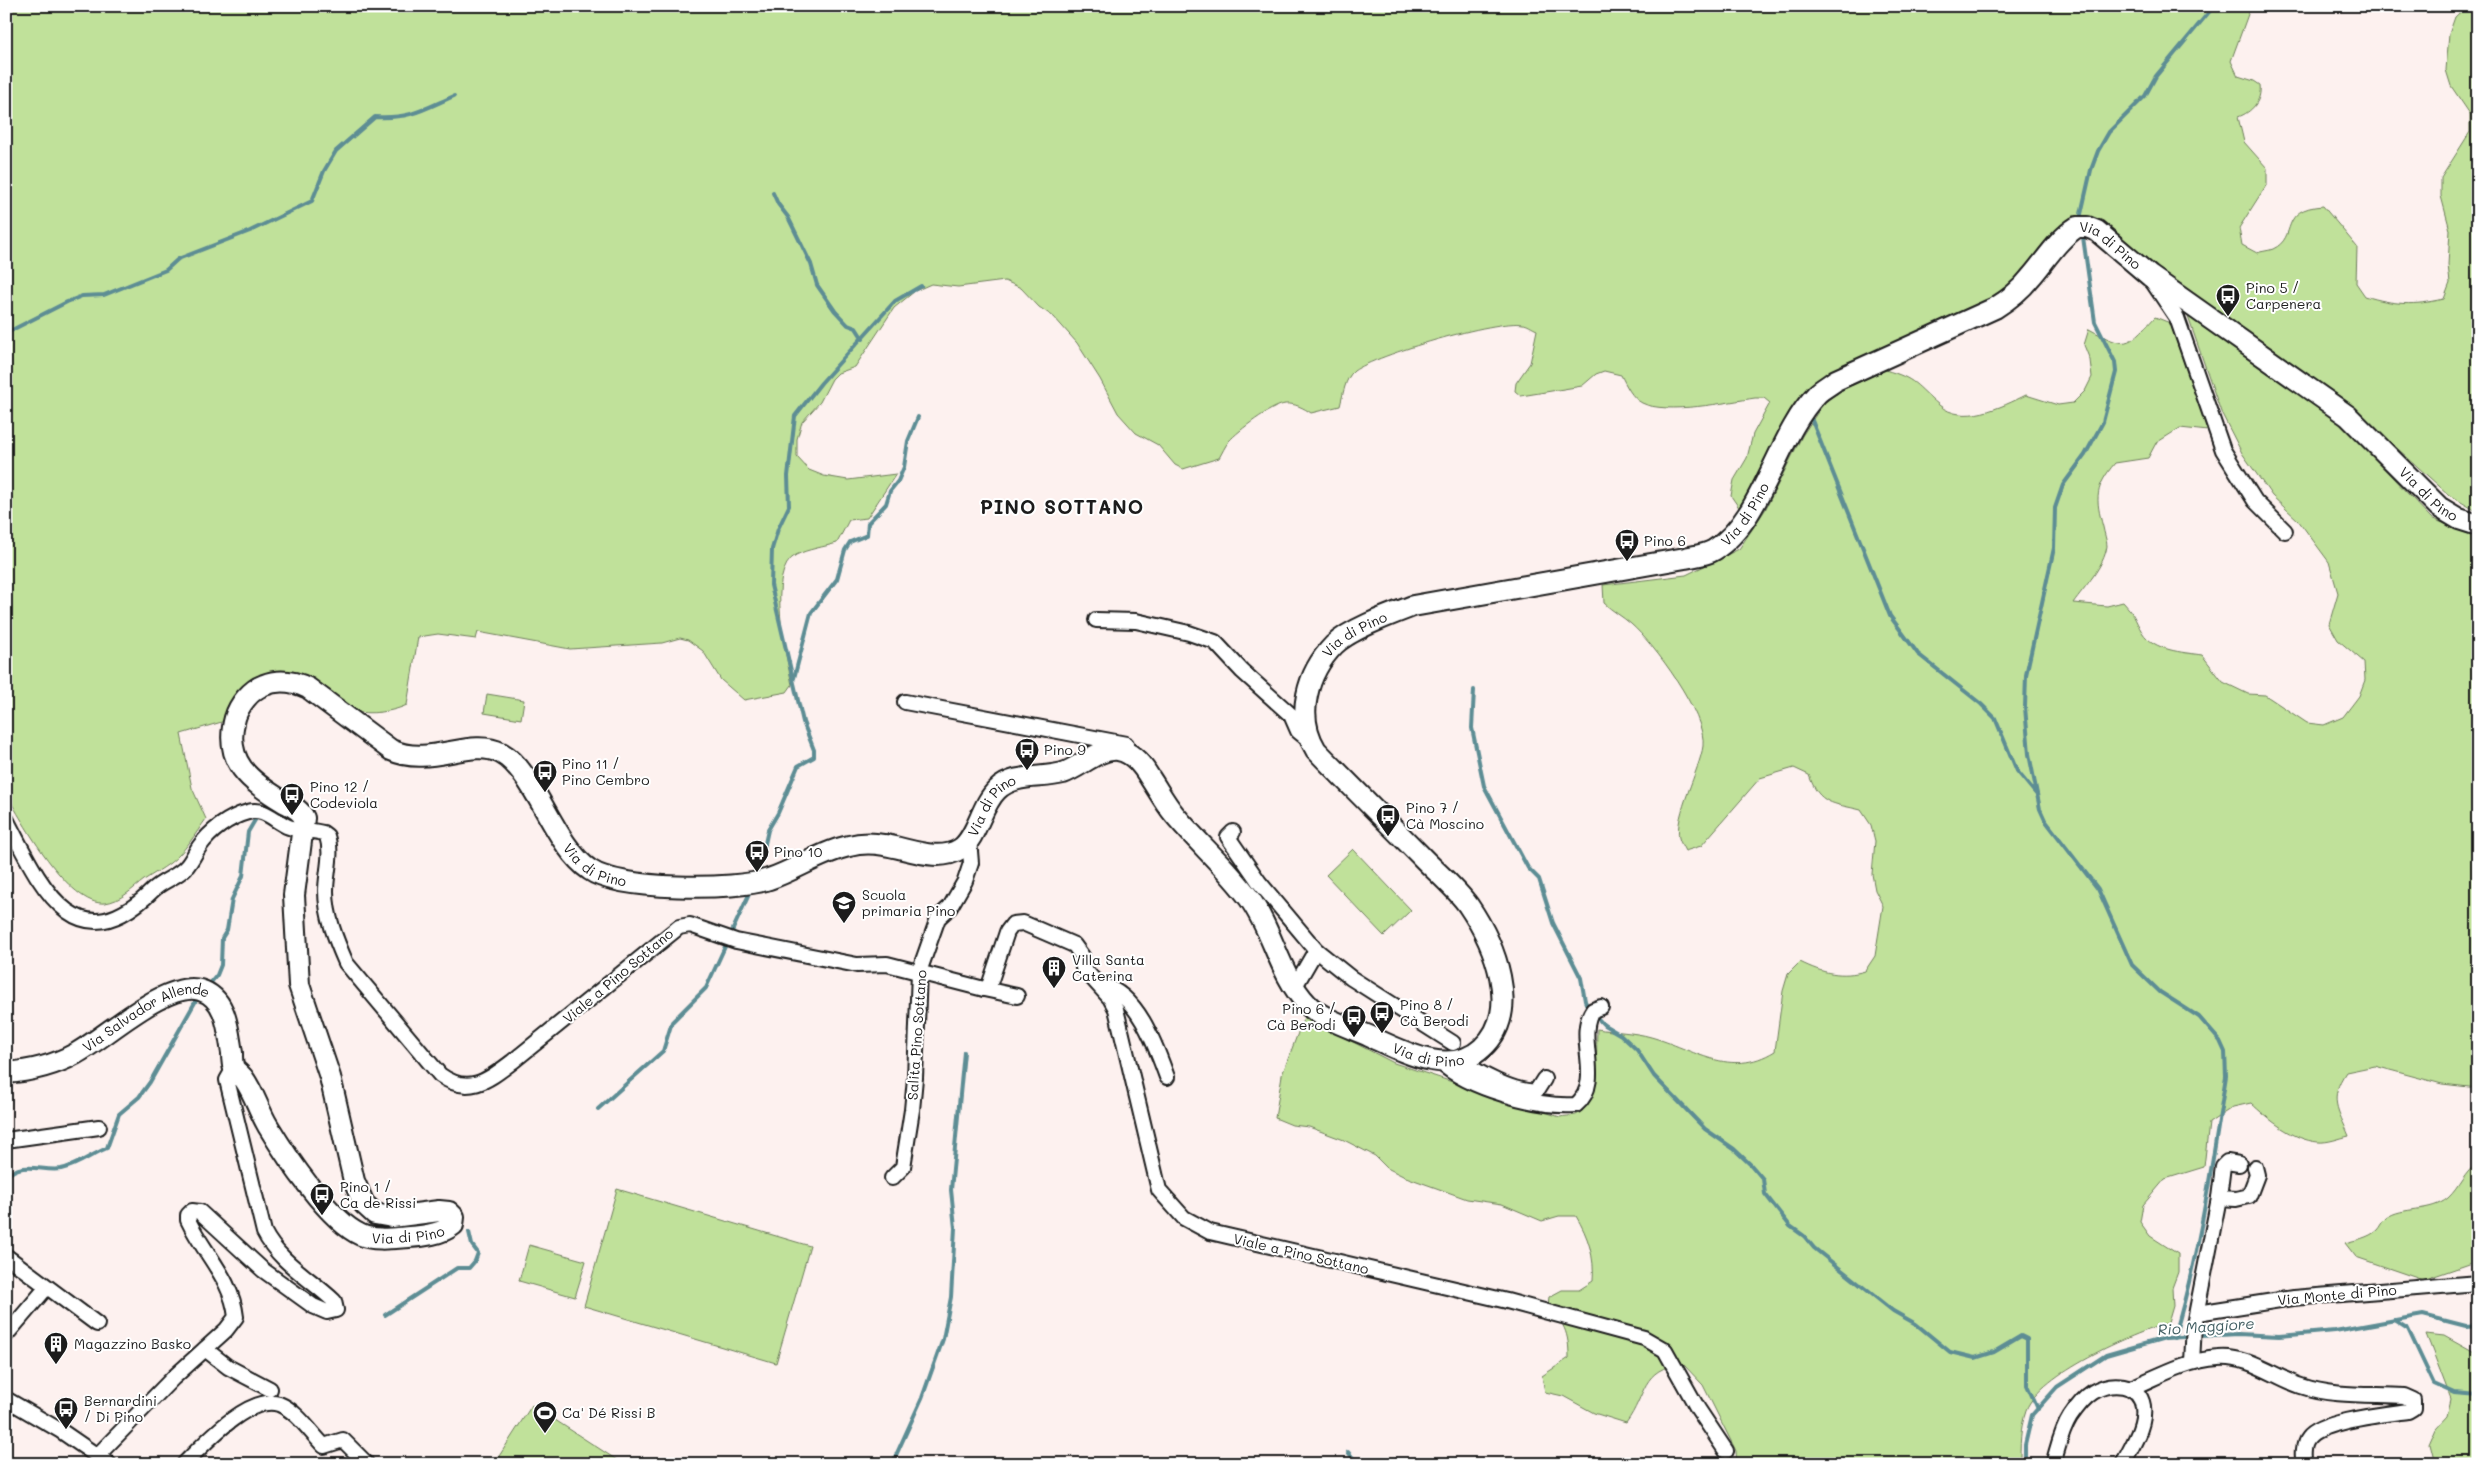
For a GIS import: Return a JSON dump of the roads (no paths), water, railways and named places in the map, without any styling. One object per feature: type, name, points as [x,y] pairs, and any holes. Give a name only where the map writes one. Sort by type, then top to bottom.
[{"type":"street","name":"Via di Pino","points":[[234,1068],[244,1079],[268,1126],[307,1183],[333,1213],[358,1234],[385,1238],[413,1236],[440,1232],[453,1225],[454,1217],[444,1211],[392,1217],[375,1214],[364,1204],[354,1181],[330,1077],[299,985],[294,895],[304,830],[304,818],[300,812],[246,774],[234,754],[233,726],[241,705],[255,689],[276,681],[295,682],[308,688],[391,750],[404,755],[422,758],[478,748],[500,752],[518,768],[569,849],[590,870],[615,881],[734,886],[768,880],[852,845],[883,844],[910,851],[938,854],[955,851],[969,839],[992,795],[999,788],[1014,780],[1060,774],[1103,752],[1119,750],[1139,762],[1172,811],[1248,897],[1262,920],[1275,952],[1294,988],[1311,1009],[1415,1056],[1440,1062],[1456,1052],[1475,1055],[1488,1044],[1498,1025],[1502,1004],[1502,987],[1496,957],[1484,932],[1466,901],[1316,750],[1310,740],[1304,716],[1306,694],[1315,672],[1335,644],[1377,619],[1413,606],[1684,558],[1713,551],[1730,538],[1745,519],[1792,428],[1817,393],[1836,380],[1994,308],[2012,296],[2029,280],[2060,242],[2078,227],[2086,227],[2097,231],[2150,276],[2348,416],[2439,507],[2459,519],[2478,525]]},
{"type":"street","points":[[2150,276],[2154,287],[2177,318],[2223,450],[2255,500],[2285,531]]},
{"type":"street","points":[[1096,620],[1136,621],[1189,633],[1215,642],[1242,671],[1291,715],[1304,738],[1310,740]]},
{"type":"street","points":[[904,702],[1074,733],[1136,748],[1153,764],[1155,771],[1151,779]]},
{"type":"street","points":[[6,819],[45,890],[70,914],[98,922],[109,920],[134,908],[154,888],[187,866],[200,845],[222,824],[233,818],[249,811],[258,811],[271,815],[289,827],[304,830]]},
{"type":"street","name":"Viale a Pino Sottano","points":[[304,830],[323,834],[329,841],[327,905],[337,942],[346,963],[440,1075],[461,1084],[477,1085],[485,1082],[679,926],[690,925],[736,941],[856,965],[887,964],[984,989],[989,986],[1007,932],[1013,924],[1023,923],[1074,945],[1082,956],[1083,968],[1110,998],[1116,1009],[1159,1190],[1184,1218],[1210,1232],[1507,1301],[1644,1338],[1665,1350],[1698,1409],[1726,1451]]},
{"type":"street","points":[[1233,832],[1228,837],[1259,882],[1316,950],[1351,978],[1456,1052],[1480,1074],[1527,1092],[1537,1090],[1544,1078]]},
{"type":"street","name":"Salita Pino Sottano","points":[[892,1178],[903,1167],[912,1110],[919,972],[938,918],[950,906],[965,881],[971,862],[969,839]]},
{"type":"street","points":[[1294,988],[1316,950]]},
{"type":"street","name":"Viale a Pino Sottano","points":[[1098,985],[1115,990],[1128,1002],[1142,1020],[1168,1077]]},
{"type":"street","name":"Via Salvador Allende","points":[[6,1073],[32,1071],[76,1054],[151,1004],[177,990],[185,988],[206,992],[219,1003],[227,1022],[234,1068]]},
{"type":"street","points":[[984,989],[1017,996]]},
{"type":"street","points":[[1440,1062],[1458,1077],[1504,1095],[1564,1106],[1576,1105],[1585,1094],[1590,1063],[1587,1021],[1593,1010],[1601,1006]]},
{"type":"street","points":[[98,1455],[236,1317],[234,1303],[227,1283],[189,1223],[188,1215],[192,1211],[200,1212],[263,1270],[313,1306],[330,1313],[336,1306],[331,1299],[279,1254],[264,1232],[227,1080],[234,1068]]},
{"type":"street","points":[[6,1140],[99,1128]]},
{"type":"street","points":[[2192,1358],[2196,1319],[2219,1198],[2223,1166],[2227,1162],[2239,1164]]},
{"type":"street","points":[[2219,1198],[2236,1199],[2249,1196],[2256,1175],[2255,1167]]},
{"type":"street","points":[[6,1256],[97,1324]]},
{"type":"street","name":"Via Monte di Pino","points":[[2196,1319],[2293,1298],[2478,1283]]},
{"type":"street","points":[[6,1335],[47,1286]]},
{"type":"street","points":[[205,1349],[228,1366],[270,1389]]},
{"type":"street","points":[[2053,1464],[2070,1418],[2092,1392],[2121,1385],[2132,1388],[2192,1358],[2220,1357],[2241,1360],[2308,1388],[2323,1391],[2404,1396],[2413,1400],[2412,1408],[2408,1411],[2378,1415],[2320,1429],[2308,1437],[2306,1442],[2306,1464]]},
{"type":"street","points":[[2123,1464],[2140,1428],[2142,1416],[2143,1406],[2132,1388]]},
{"type":"street","points":[[6,1399],[98,1455],[109,1464]]},
{"type":"street","points":[[184,1464],[236,1416],[263,1404],[278,1404],[296,1416],[324,1446],[343,1440],[366,1462]]},
{"type":"waterway","points":[[2081,214],[2091,170],[2098,151],[2109,132],[2145,96],[2156,76],[2214,6]]},
{"type":"waterway","points":[[6,333],[82,296],[104,295],[166,270],[178,259],[250,231],[312,201],[324,171],[336,151],[375,117],[407,115],[454,96]]},
{"type":"waterway","points":[[773,193],[778,204],[788,217],[811,264],[817,285],[835,311],[848,325],[856,328],[863,339]]},
{"type":"waterway","points":[[2083,237],[2095,322],[2115,362],[2116,372],[2103,422],[2085,455],[2063,485],[2055,508],[2054,548],[2026,675],[2025,707],[2029,754],[2040,809],[2045,820],[2098,889],[2132,965],[2160,992],[2199,1017],[2220,1041],[2225,1052],[2226,1076],[2216,1142],[2198,1241],[2174,1338]]},
{"type":"waterway","points":[[758,875],[768,830],[778,813],[798,766],[814,757],[814,750],[803,722],[771,585],[772,549],[778,529],[789,506],[788,476],[795,416],[821,383],[895,301],[921,286]]},
{"type":"waterway","points":[[794,678],[811,613],[837,579],[845,550],[850,542],[867,535],[868,523],[886,504],[890,491],[898,481],[904,467],[908,441],[918,417]]},
{"type":"waterway","points":[[1811,418],[1890,616],[1918,654],[1981,704],[1995,718],[2017,771],[2036,794]]},
{"type":"waterway","points":[[1474,690],[1472,728],[1484,786],[1528,868],[1539,879],[1553,923],[1581,978],[1588,1008],[1604,1025],[1621,1035],[1637,1050],[1654,1076],[1705,1129],[1734,1149],[1751,1165],[1763,1179],[1765,1194],[1790,1226],[1804,1236],[1814,1248],[1893,1311],[1916,1324],[1950,1352],[1975,1358],[1994,1352],[2021,1336],[2027,1339],[2027,1385],[2038,1409]]},
{"type":"waterway","points":[[208,986],[217,975],[221,965],[222,938],[227,930],[232,899],[243,876],[248,832],[258,815]]},
{"type":"waterway","points":[[598,1109],[663,1051],[672,1022],[706,988],[751,890]]},
{"type":"waterway","points":[[6,1177],[12,1172],[25,1168],[61,1169],[79,1163],[107,1148],[119,1114],[139,1097],[150,1082],[198,997]]},
{"type":"waterway","points":[[892,1464],[922,1398],[943,1339],[951,1297],[955,1228],[951,1190],[964,1052]]},
{"type":"waterway","points":[[385,1315],[457,1268],[469,1268],[475,1261],[478,1253],[472,1245],[469,1232]]},
{"type":"waterway","name":"Rio Maggiore","points":[[2025,1464],[2025,1445],[2032,1415],[2057,1387],[2106,1355],[2165,1338],[2238,1334],[2279,1336],[2335,1331],[2423,1315],[2466,1326],[2478,1325]]},
{"type":"waterway","points":[[2394,1320],[2408,1329],[2434,1384],[2454,1393],[2478,1395]]},
{"type":"waterway","points":[[1348,1452],[1358,1464]]},
{"type":"place","name":"Pino 5 / Carpenera","points":[[2228,317]]},
{"type":"place","name":"Pino 6","points":[[1627,562]]},
{"type":"place","name":"Pino 9","points":[[1027,771]]},
{"type":"place","name":"Pino 11 / Pino Cembro","points":[[545,793]]},
{"type":"place","name":"Pino 12 / Codeviola","points":[[292,816]]},
{"type":"place","name":"Pino 7 / Cà Moscino","points":[[1388,837]]},
{"type":"place","name":"Pino 10","points":[[757,873]]},
{"type":"place","name":"Scuola primaria Pino","points":[[844,924]]},
{"type":"place","name":"Villa Santa Caterina","points":[[1054,989]]},
{"type":"place","name":"Pino 8 / Cà Berodi","points":[[1382,1034]]},
{"type":"place","name":"Pino 6 / Cà Berodi","points":[[1354,1038]]},
{"type":"place","name":"Pino 1 / Ca de Rissi","points":[[322,1216]]},
{"type":"place","name":"Magazzino Basko","points":[[56,1365]]},
{"type":"place","name":"Bernardini / Di Pino","points":[[66,1430]]},
{"type":"place","name":"Ca' Dé Rissi B","points":[[545,1434]]},
{"type":"district","name":"PINO SOTTANO","points":[[1062,507]]}]
